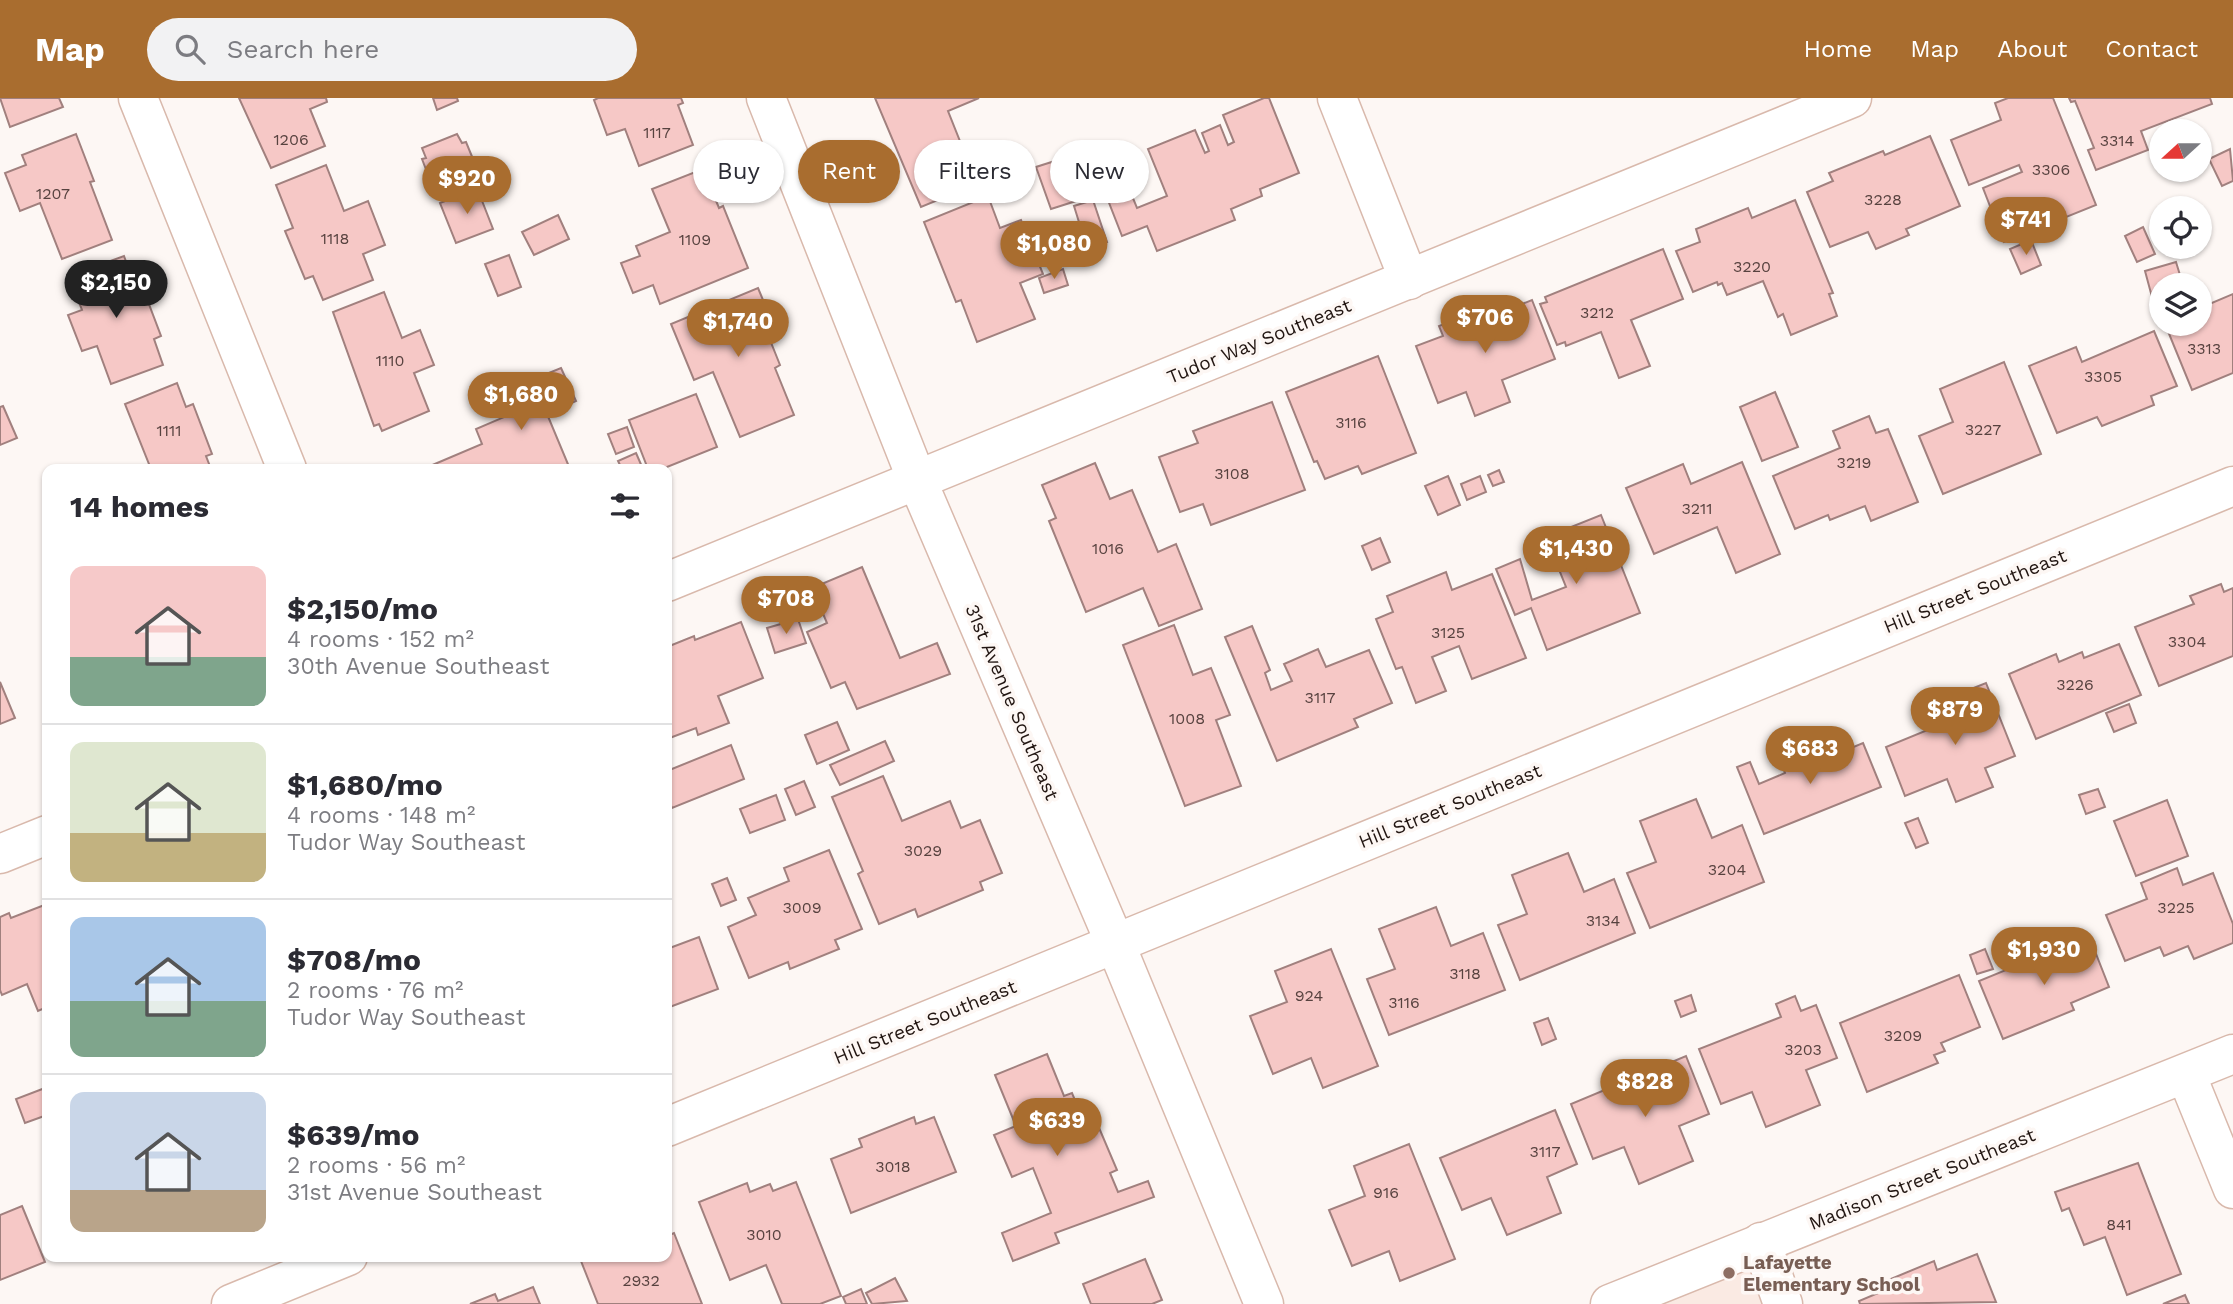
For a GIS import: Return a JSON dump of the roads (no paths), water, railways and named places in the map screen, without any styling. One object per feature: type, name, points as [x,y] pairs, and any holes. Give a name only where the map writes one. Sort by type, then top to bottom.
[{"type":"street","points":[[138,98],[285,464]]},
{"type":"street","name":"31st Avenue Southeast","points":[[766,98],[917,480],[1115,943],[1264,1304]]},
{"type":"street","points":[[1337,98],[1409,280]]},
{"type":"street","name":"Tudor Way Southeast","points":[[672,580],[1852,98]]},
{"type":"street","name":"Hill Street Southeast","points":[[672,1125],[2233,486]]},
{"type":"street","points":[[0,854],[42,837]]},
{"type":"street","name":"Madison Street Southeast","points":[[1610,1304],[2233,1054]]},
{"type":"street","points":[[2186,1074],[2233,1189]]},
{"type":"street","points":[[1761,1242],[1783,1304]]},
{"type":"street","points":[[231,1304],[333,1262]]},
{"type":"place","name":"Lafayette Elementary School","points":[[1729,1273]]}]
